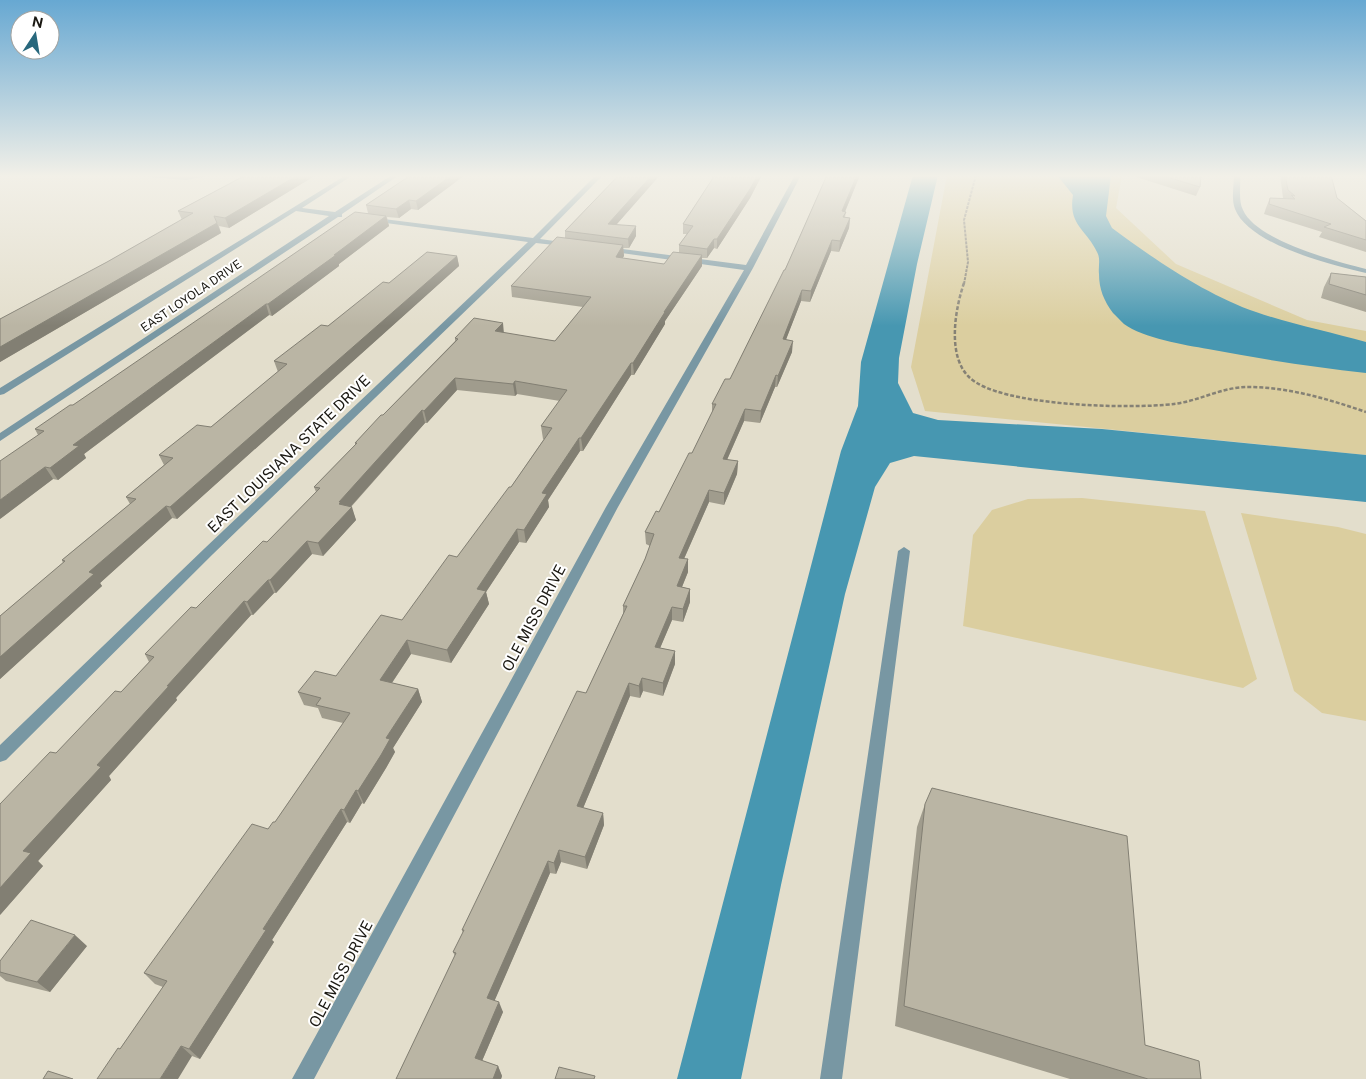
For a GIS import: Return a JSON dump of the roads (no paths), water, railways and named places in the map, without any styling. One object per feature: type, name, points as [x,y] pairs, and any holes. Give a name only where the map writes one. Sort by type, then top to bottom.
[{"type":"street","name":"EAST LOYOLA DRIVE","points":[[0,392],[268,225]]},
{"type":"street","name":"EAST LOYOLA DRIVE","points":[[0,438],[324,225]]},
{"type":"street","points":[[421,225],[574,245]]},
{"type":"street","name":"EAST LOUISIANA STATE DRIVE","points":[[0,755],[208,551],[550,225]]},
{"type":"street","name":"OLE MISS DRIVE","points":[[303,1079],[612,506],[749,268],[771,225]]},
{"type":"street","points":[[1254,225],[1262,233],[1292,248],[1325,260],[1366,271]]},
{"type":"street","points":[[593,248],[749,268]]},
{"type":"street","points":[[831,1079],[904,551]]},
{"type":"water","points":[[899,225],[926,225],[899,358],[898,383],[913,413],[938,420],[1102,429],[1366,455],[1366,502],[914,456],[890,463],[875,487],[845,594],[781,885],[741,1079],[677,1079],[841,451],[858,406],[861,362]]},
{"type":"water","points":[[1111,225],[1145,252],[1181,275],[1238,305],[1283,320],[1366,342],[1366,373],[1247,356],[1188,345],[1153,337],[1132,329],[1113,313],[1105,299],[1100,285],[1098,255],[1093,244],[1079,226]]}]
